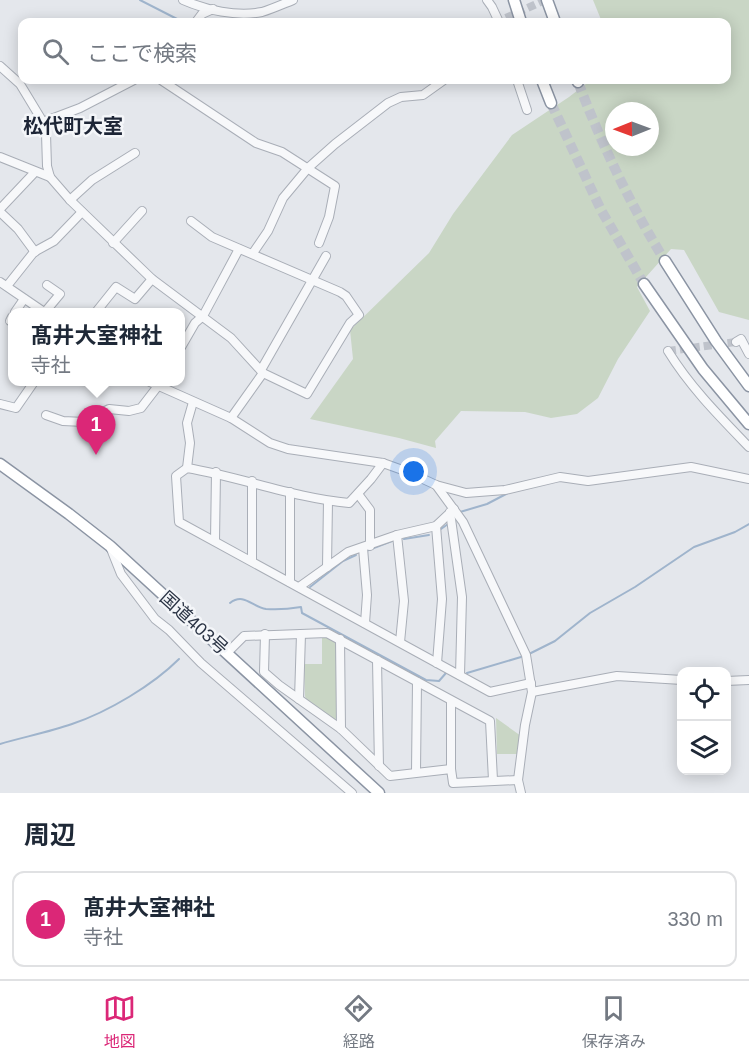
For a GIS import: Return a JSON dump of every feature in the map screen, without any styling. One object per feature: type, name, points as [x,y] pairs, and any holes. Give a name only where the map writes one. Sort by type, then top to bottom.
[{"type":"highway","points":[[514,0],[520,18]]},
{"type":"highway","points":[[548,0],[554,18]]},
{"type":"highway","points":[[544,84],[551,103]]},
{"type":"highway","points":[[665,261],[716,341],[749,386]]},
{"type":"highway","points":[[644,284],[703,369],[749,424]]},
{"type":"highway","name":"国道403号","points":[[0,464],[110,546],[379,793]]},
{"type":"street","points":[[183,0],[197,6],[228,13],[261,12],[293,0]]},
{"type":"street","points":[[487,0],[499,18]]},
{"type":"street","points":[[199,18],[202,14],[214,9]]},
{"type":"street","points":[[0,66],[18,82]]},
{"type":"street","points":[[20,84],[43,122],[50,177],[70,200],[152,279],[231,338],[262,371],[307,394],[350,323],[359,315],[346,296],[212,237],[191,221]]},
{"type":"street","points":[[43,122],[80,108],[126,84]]},
{"type":"street","points":[[167,84],[256,143],[282,152],[335,186],[329,217],[319,243]]},
{"type":"street","points":[[254,254],[268,231],[283,198],[308,168],[388,103],[400,97],[423,95],[438,84]]},
{"type":"street","points":[[518,84],[527,110]]},
{"type":"street","points":[[70,200],[93,180],[135,153]]},
{"type":"street","points":[[0,157],[50,177]]},
{"type":"street","points":[[35,172],[0,211],[18,229],[35,252]]},
{"type":"street","points":[[113,243],[142,211]]},
{"type":"street","points":[[38,308],[3,284],[35,252],[54,241],[82,212]]},
{"type":"street","points":[[185,340],[195,323],[203,316],[239,249]]},
{"type":"street","points":[[231,418],[262,371],[286,324],[326,256]]},
{"type":"street","points":[[99,308],[116,287],[135,299],[152,279]]},
{"type":"street","points":[[47,285],[60,294],[48,308]]},
{"type":"street","points":[[18,308],[24,299]]},
{"type":"street","points":[[736,342],[741,339],[749,354]]},
{"type":"street","points":[[668,351],[680,371],[700,395],[749,447]]},
{"type":"street","points":[[0,404],[16,408],[31,386]]},
{"type":"street","points":[[46,416],[63,422],[84,422],[109,409],[129,411],[141,408],[158,386]]},
{"type":"street","points":[[164,386],[193,402],[231,418],[270,443],[288,449],[383,463],[436,485],[465,493],[505,490],[560,477],[588,481],[691,467],[749,479]]},
{"type":"street","points":[[187,468],[190,443],[187,423],[193,402]]},
{"type":"street","points":[[383,463],[349,503],[328,501],[216,472],[187,468],[176,476],[179,522],[490,692],[531,683]]},
{"type":"street","points":[[215,541],[216,472]]},
{"type":"street","points":[[252,482],[252,561]]},
{"type":"street","points":[[436,485],[452,511],[463,522],[526,655],[532,692],[518,780],[520,793]]},
{"type":"street","points":[[290,492],[290,582]]},
{"type":"street","points":[[358,494],[370,510],[366,547],[365,623]]},
{"type":"street","points":[[327,567],[328,501]]},
{"type":"street","points":[[299,587],[348,552],[398,535],[436,526],[452,511]]},
{"type":"street","points":[[452,511],[462,597],[460,675]]},
{"type":"street","points":[[436,526],[442,599],[437,663]]},
{"type":"street","points":[[398,535],[404,601],[400,642]]},
{"type":"street","points":[[110,546],[121,574],[156,619],[201,663],[352,793]]},
{"type":"street","points":[[299,699],[301,633]]},
{"type":"street","points":[[227,653],[244,636],[327,633],[340,639],[490,721],[493,780]]},
{"type":"street","points":[[265,634],[264,672],[341,729],[390,776],[451,769]]},
{"type":"street","points":[[340,639],[341,729]]},
{"type":"street","points":[[377,660],[379,765]]},
{"type":"street","points":[[532,692],[617,676],[677,680]]},
{"type":"street","points":[[731,681],[749,680]]},
{"type":"street","points":[[416,772],[417,682]]},
{"type":"street","points":[[451,700],[453,783],[518,780]]},
{"type":"green space","points":[[593,0],[749,0],[749,320],[719,312],[684,250],[671,249],[637,287],[650,311],[618,359],[598,398],[577,414],[551,418],[525,412],[461,411],[435,441],[436,448],[310,419],[353,359],[350,330],[429,253],[453,214],[512,135],[586,84],[731,84],[731,18],[600,18]]},
{"type":"green space","points":[[322,636],[336,642],[337,718],[332,721],[306,700],[305,696],[304,664],[322,664]]},
{"type":"green space","points":[[496,718],[521,736],[517,754],[497,754]]},
{"type":"waterway","points":[[140,0],[175,18]]},
{"type":"waterway","points":[[460,512],[487,504],[508,493]]},
{"type":"waterway","points":[[441,529],[448,524]]},
{"type":"waterway","points":[[529,654],[555,641],[590,613],[635,587],[694,547],[735,532],[749,524]]},
{"type":"waterway","points":[[404,539],[429,535]]},
{"type":"waterway","points":[[366,551],[392,541]]},
{"type":"waterway","points":[[310,587],[343,561],[356,555]]},
{"type":"waterway","points":[[230,603],[240,599],[266,609],[301,607],[302,613],[426,680],[439,681],[446,673]]},
{"type":"waterway","points":[[467,673],[521,657]]},
{"type":"waterway","points":[[0,744],[86,719],[143,688],[179,659]]},
{"type":"tunnel","points":[[506,18],[545,0]]},
{"type":"tunnel","points":[[579,84],[617,174],[665,261]]},
{"type":"tunnel","points":[[551,103],[601,210],[644,284]]},
{"type":"tunnel","points":[[668,351],[736,342]]},
{"type":"place","name":"髙井大室神社","points":[[96,455]]},
{"type":"district","name":"松代町大室","points":[[73,126]]}]
